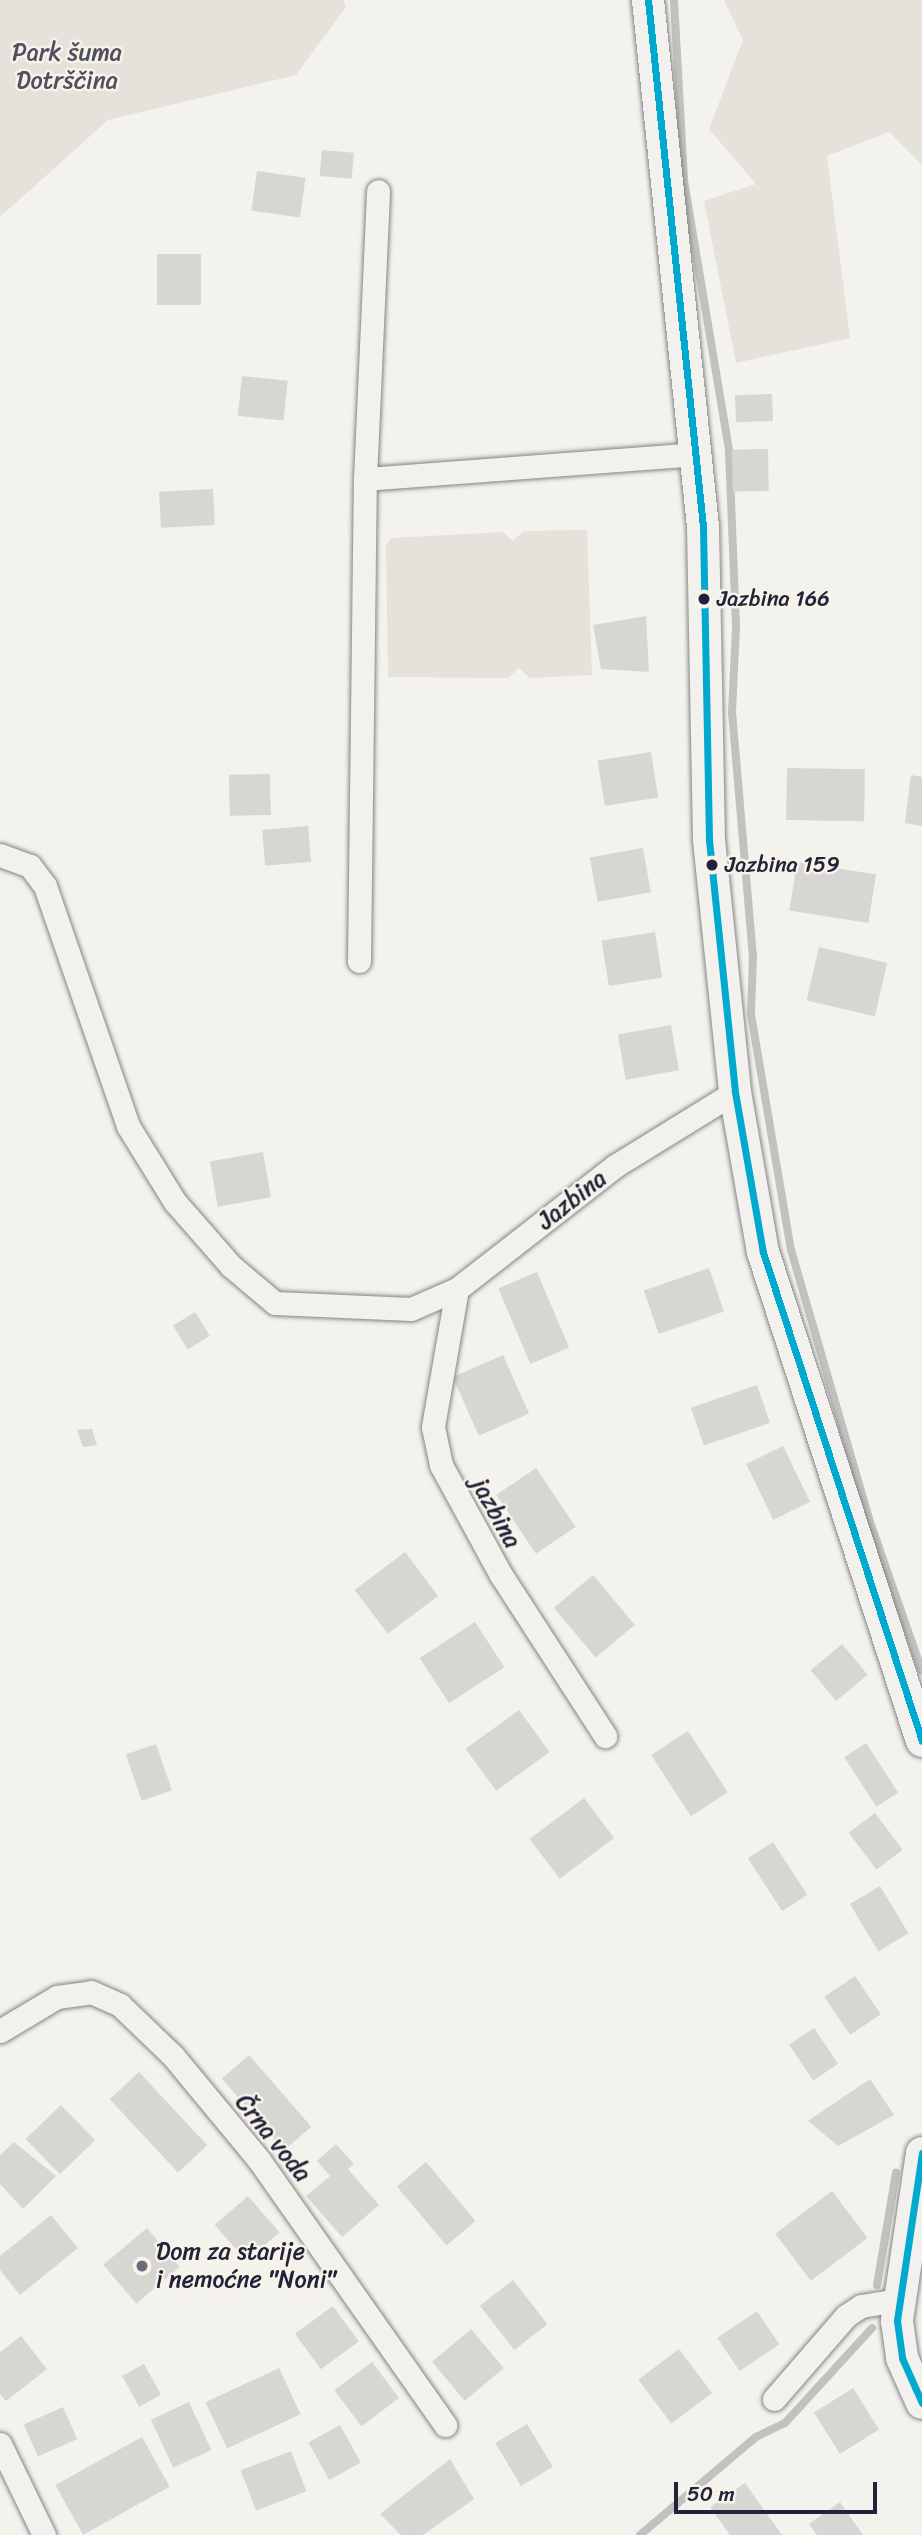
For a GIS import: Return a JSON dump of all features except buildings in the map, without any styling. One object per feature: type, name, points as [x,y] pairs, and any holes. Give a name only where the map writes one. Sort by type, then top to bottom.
[{"type":"street","points":[[648,0],[696,454],[709,840],[735,1092],[763,1252],[922,1741]]},
{"type":"street","points":[[359,961],[365,479],[378,191]]},
{"type":"street","points":[[365,479],[696,454]]},
{"type":"street","name":"Jazbina","points":[[0,855],[30,866],[45,886],[128,1126],[175,1202],[231,1266],[275,1303],[411,1309],[457,1289],[615,1166],[735,1092]]},
{"type":"street","name":"jazbina","points":[[457,1289],[433,1427],[441,1465],[501,1575],[605,1736]]},
{"type":"street","name":"Črna voda","points":[[0,2031],[57,1997],[90,1992],[120,2005],[173,2056],[259,2160],[445,2425]]},
{"type":"street","points":[[922,2153],[898,2301],[902,2358],[922,2403]]},
{"type":"street","points":[[774,2399],[846,2316],[861,2306],[898,2301]]},
{"type":"street","points":[[0,2444],[44,2535]]},
{"type":"green space","name":"Park šuma Dotrščina","points":[[0,0],[343,0],[346,7],[296,75],[108,120],[0,217]]},
{"type":"green space","points":[[724,0],[922,0],[922,165],[889,132],[827,156],[850,338],[736,363],[704,201],[756,184],[709,129],[743,40]]},
{"type":"green space","points":[[587,530],[592,675],[530,678],[519,668],[508,678],[388,677],[386,546],[391,538],[503,532],[513,541],[524,531]]},
{"type":"waterway","points":[[674,0],[684,181],[729,451],[736,627],[732,712],[753,956],[751,1014],[791,1250],[869,1519],[922,1671]]},
{"type":"waterway","points":[[877,2285],[896,2173]]},
{"type":"waterway","points":[[640,2535],[756,2437],[785,2423],[872,2328]]},
{"type":"transit line","points":[[648,0],[703,527],[709,840],[735,1092],[763,1252],[922,1741]]},
{"type":"transit line","points":[[922,2153],[897,2321],[902,2358],[922,2403]]},
{"type":"place","name":"Jazbina 166","points":[[704,599]]},
{"type":"place","name":"Jazbina 159","points":[[712,865]]},
{"type":"place","name":"Dom za starije i nemoćne \"Noni\"","points":[[142,2266]]}]
